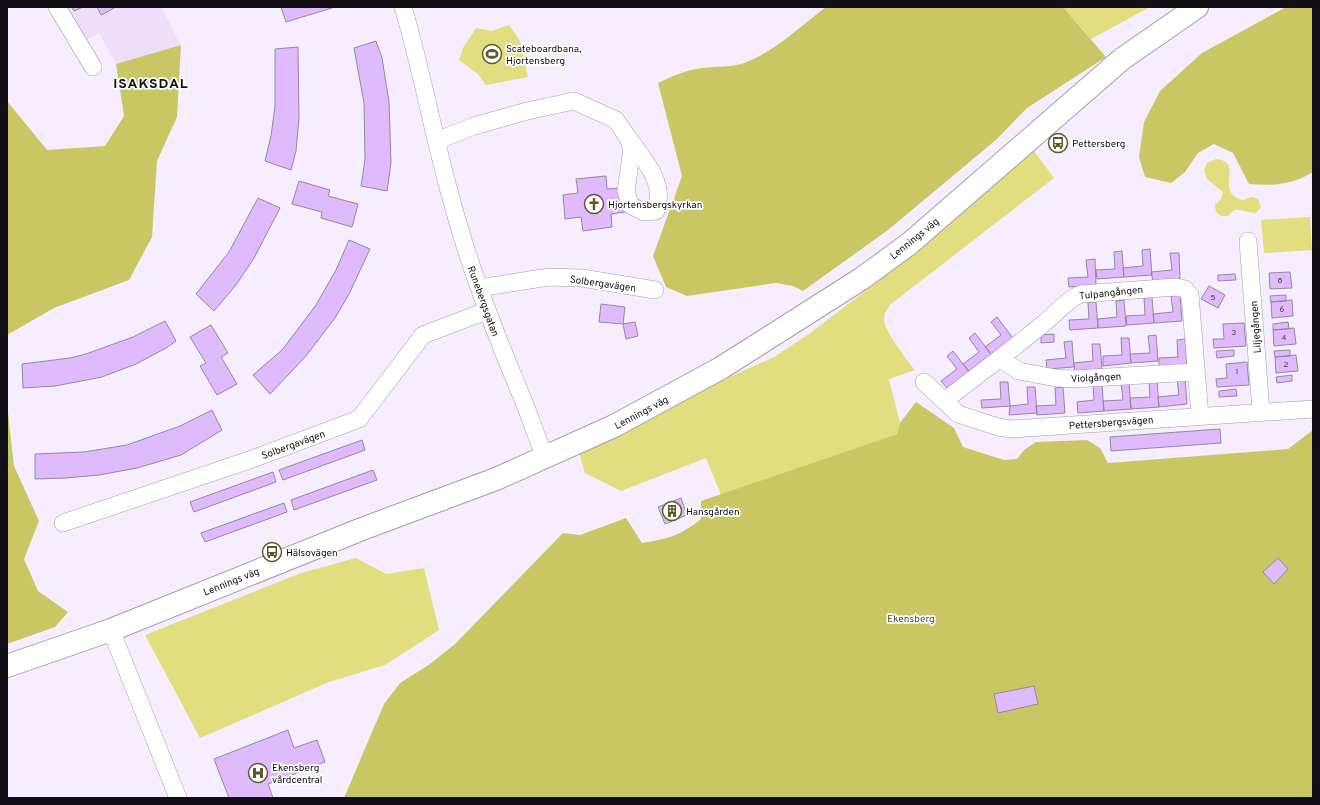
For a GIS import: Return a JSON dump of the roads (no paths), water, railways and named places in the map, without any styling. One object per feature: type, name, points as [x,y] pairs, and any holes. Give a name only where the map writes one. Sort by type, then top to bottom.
[{"type":"main road","name":"Lennings väg","points":[[7,666],[111,630],[362,529],[496,479],[614,426],[721,368],[861,279],[909,244],[1122,59],[1198,8]]},
{"type":"street","points":[[56,7],[93,67]]},
{"type":"street","name":"Runebergsgatan","points":[[403,7],[424,84],[436,141],[451,198],[486,311],[524,403],[533,431],[545,457]]},
{"type":"street","points":[[436,141],[474,126],[527,111],[574,101],[616,120],[628,138]]},
{"type":"street","name":"Liljegången","points":[[1248,241],[1261,412]]},
{"type":"street","name":"Solbergavägen","points":[[479,288],[550,277],[582,278],[655,290]]},
{"type":"street","name":"Tulpangången","points":[[944,401],[1000,360],[1054,316],[1073,297],[1081,294],[1176,286],[1185,289],[1190,295],[1195,372],[1200,416]]},
{"type":"street","name":"Solbergavägen","points":[[63,523],[255,458],[359,419],[423,335],[486,311]]},
{"type":"street","name":"Violgången","points":[[1000,360],[1019,371],[1056,378],[1073,379],[1195,372]]},
{"type":"street","name":"Pettersbergsvägen","points":[[924,382],[958,414],[998,427],[1012,429],[1313,409]]},
{"type":"street","points":[[111,630],[178,798]]},
{"type":"place","name":"Scateboardbana, Hjortensberg","points":[[492,54]]},
{"type":"place","name":"Pettersberg","points":[[1058,143]]},
{"type":"place","name":"Hjortensbergskyrkan","points":[[594,204]]},
{"type":"place","name":"Hansgården","points":[[672,511]]},
{"type":"place","name":"Hälsovägen","points":[[272,552]]},
{"type":"place","name":"Ekensberg vårdcentral","points":[[258,773]]},
{"type":"district","name":"ISAKSDAL","points":[[151,83]]},
{"type":"park label","name":"Ekensberg","points":[[911,618]]}]
